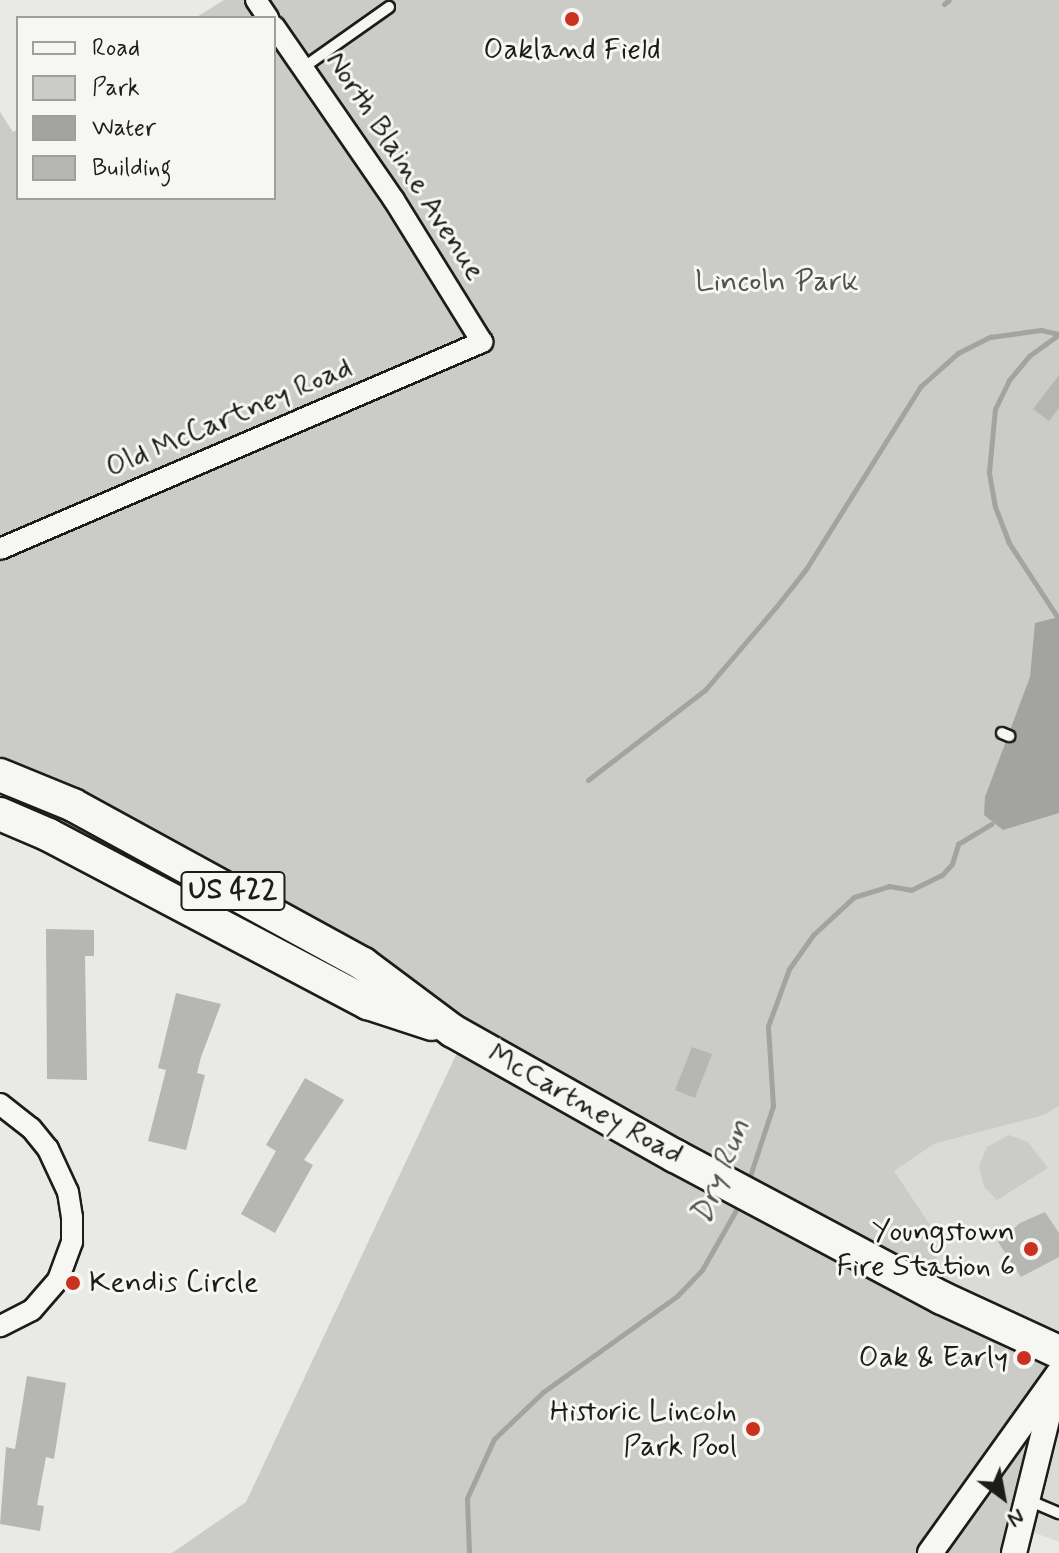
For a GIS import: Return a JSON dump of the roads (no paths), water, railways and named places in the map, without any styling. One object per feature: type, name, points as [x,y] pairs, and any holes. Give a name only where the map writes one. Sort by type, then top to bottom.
[{"type":"highway","name":"McCartney Road","points":[[0,775],[87,813],[382,974],[460,1035],[942,1298],[1058,1370]]},
{"type":"highway","name":"McCartney Road","points":[[0,814],[63,842],[368,1003],[460,1035]]},
{"type":"street","name":"North Blaine Avenue","points":[[276,29],[482,342]]},
{"type":"street","name":"Old McCartney Road","points":[[0,549],[482,342]]},
{"type":"street","points":[[0,1104],[31,1128],[48,1149],[68,1192],[72,1242],[58,1280],[32,1310],[0,1326]]},
{"type":"street","points":[[1014,1553],[1058,1370]]},
{"type":"street","points":[[930,1553],[1058,1370]]},
{"type":"lane","points":[[304,67],[389,7]]},
{"type":"lane","points":[[1027,1500],[1059,1513]]},
{"type":"water","points":[[1059,617],[1059,813],[1003,830],[984,815],[985,797],[1030,677],[1035,623]]},
{"type":"waterway","points":[[944,4],[949,0]]},
{"type":"waterway","points":[[588,780],[705,690],[776,607],[806,569],[921,386],[958,353],[990,337],[1041,330],[1059,334]]},
{"type":"waterway","name":"Dry Run","points":[[1058,618],[1009,543],[995,507],[989,472],[995,409],[1009,380],[1029,356],[1059,334]]},
{"type":"waterway","name":"Dry Run","points":[[748,1182],[773,1106],[768,1026],[789,969],[813,935],[854,897],[889,886],[911,890],[942,875],[952,864],[958,844],[991,824]]},
{"type":"waterway","name":"Dry Run","points":[[469,1553],[467,1498],[494,1439],[543,1392],[677,1296],[702,1270],[740,1203]]},
{"type":"place","name":"Oakland Field","points":[[572,19]]},
{"type":"place","name":"Youngstown Fire Station 6","points":[[1031,1249]]},
{"type":"place","name":"Kendis Circle","points":[[73,1283]]},
{"type":"place","name":"Oak & Early","points":[[1024,1358]]},
{"type":"place","name":"Historic Lincoln Park Pool","points":[[753,1429]]},
{"type":"park label","name":"Lincoln Park","points":[[777,282]]}]
